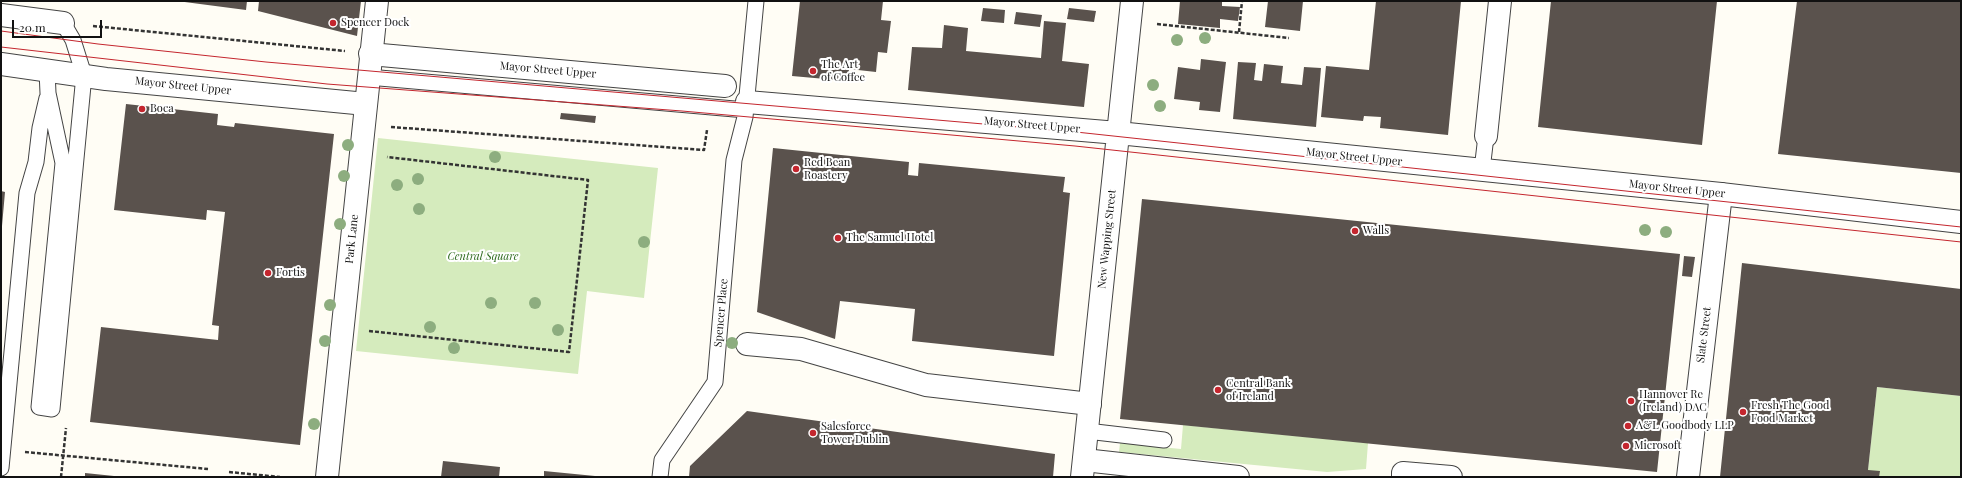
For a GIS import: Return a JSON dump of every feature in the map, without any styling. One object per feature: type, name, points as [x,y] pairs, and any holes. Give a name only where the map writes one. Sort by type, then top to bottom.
[{"type":"street","name":"Park Lane","points":[[327,477],[361,155],[370,54],[377,1]]},
{"type":"street","points":[[1486,136],[1500,1]]},
{"type":"street","name":"New Wapping Street","points":[[1083,468],[1131,11]]},
{"type":"street","points":[[1,15],[63,23]]},
{"type":"street","name":"Mayor Street Upper","points":[[370,54],[725,86]]},
{"type":"street","name":"Mayor Street Upper","points":[[1,64],[47,71],[366,104]]},
{"type":"street","name":"Mayor Street Upper","points":[[746,106],[1118,133],[1721,194],[1961,222]]},
{"type":"street","name":"Slate Street","points":[[1688,477],[1721,194]]},
{"type":"street","points":[[747,344],[801,350],[926,385],[1090,404]]},
{"type":"street","points":[[1083,468],[1238,477]]},
{"type":"street","points":[[1403,477],[1403,472],[1450,477]]},
{"type":"lane","name":"Spencer Place","points":[[660,477],[662,460],[715,382],[734,160],[746,106],[756,1]]},
{"type":"lane","points":[[47,71],[48,93],[63,163],[47,393],[84,75],[73,40],[63,23]]},
{"type":"lane","points":[[368,77],[746,106]]},
{"type":"lane","points":[[1,468],[27,193],[36,162],[40,128],[48,93]]},
{"type":"lane","points":[[1482,170],[1486,136]]},
{"type":"lane","points":[[1087,431],[1164,440]]},
{"type":"path","points":[[1239,32],[1242,1]]},
{"type":"path","points":[[1131,11],[1239,32],[1290,38]]},
{"type":"path","points":[[63,23],[370,54]]},
{"type":"path","points":[[388,126],[704,150],[707,130]]},
{"type":"path","points":[[342,328],[569,352],[588,180],[361,155]]},
{"type":"path","points":[[3,450],[208,468]]},
{"type":"path","points":[[229,472],[280,477]]},
{"type":"green space","name":"Central Square","points":[[378,138],[658,168],[644,298],[587,291],[578,374],[356,351]]},
{"type":"green space","points":[[1877,387],[1961,396],[1961,477],[1879,477],[1868,470]]},
{"type":"green space","points":[[1183,425],[1368,443],[1366,469],[1327,472],[1119,452],[1120,443],[1181,449]]},
{"type":"building","points":[[177,1],[247,1],[246,10]]},
{"type":"building","name":"Spencer Dock","points":[[259,1],[361,1],[357,36],[258,11]]},
{"type":"building","points":[[800,1],[883,1],[881,20],[891,21],[887,53],[878,52],[876,72],[849,69],[848,81],[792,76]]},
{"type":"building","points":[[1180,1],[1222,1],[1222,6],[1240,7],[1238,21],[1220,19],[1220,28],[1178,24]]},
{"type":"building","points":[[1268,1],[1303,1],[1300,31],[1265,27]]},
{"type":"building","points":[[1376,1],[1461,1],[1448,135],[1380,128],[1381,117],[1364,116],[1363,121],[1321,117],[1326,66],[1369,70]]},
{"type":"building","points":[[1551,1],[1717,1],[1702,145],[1538,127]]},
{"type":"building","points":[[1797,1],[1961,1],[1961,173],[1778,154]]},
{"type":"building","points":[[983,8],[1005,10],[1004,23],[981,21]]},
{"type":"building","points":[[1069,8],[1096,11],[1094,22],[1067,19]]},
{"type":"building","points":[[1016,12],[1042,15],[1040,27],[1014,24]]},
{"type":"building","points":[[1044,21],[1066,23],[1062,61],[1089,64],[1084,107],[908,90],[912,47],[942,48],[944,25],[968,28],[966,51],[1041,58]]},
{"type":"building","points":[[1201,59],[1226,62],[1220,112],[1199,110],[1200,102],[1174,99],[1178,67],[1200,70]]},
{"type":"building","points":[[1238,62],[1256,63],[1254,80],[1262,81],[1264,64],[1283,66],[1281,83],[1302,85],[1304,67],[1321,68],[1316,127],[1233,119]]},
{"type":"building","name":"Fortis","points":[[126,104],[218,114],[217,125],[234,127],[235,123],[334,134],[300,445],[90,422],[101,327],[218,340],[219,326],[212,325],[225,212],[207,210],[206,220],[114,210]]},
{"type":"building","points":[[561,113],[596,116],[595,123],[560,119]]},
{"type":"building","points":[[773,148],[909,162],[908,175],[918,176],[919,163],[1065,177],[1063,192],[1070,193],[1054,356],[912,341],[915,309],[840,301],[835,339],[757,312]]},
{"type":"building","points":[[1,191],[5,192],[2,226],[1,226]]},
{"type":"building","points":[[1142,199],[1680,254],[1657,472],[1120,419]]},
{"type":"building","points":[[1684,256],[1695,257],[1692,277],[1682,276]]},
{"type":"building","points":[[1742,263],[1961,289],[1961,396],[1877,387],[1868,470],[1880,471],[1879,477],[1720,477]]},
{"type":"building","name":"Salesforce Tower Dublin","points":[[747,411],[1055,454],[1053,477],[689,477],[690,466]]},
{"type":"building","points":[[443,461],[500,467],[499,477],[441,477]]},
{"type":"building","points":[[544,471],[595,476],[595,477],[544,477]]},
{"type":"building","points":[[85,473],[114,476],[114,477],[85,477]]},
{"type":"tram line","points":[[1,31],[98,44],[266,62],[1076,132],[1961,227]]},
{"type":"tram line","points":[[1,47],[327,84],[682,111],[1075,146],[1961,242]]},
{"type":"place","name":"Spencer Dock","points":[[333,23]]},
{"type":"place","name":"The Art of Coffee","points":[[813,71]]},
{"type":"place","name":"Boca","points":[[142,109]]},
{"type":"place","name":"Red Bean Roastery","points":[[796,169]]},
{"type":"place","name":"Walls","points":[[1355,231]]},
{"type":"place","name":"The Samuel Hotel","points":[[838,238]]},
{"type":"place","name":"Fortis","points":[[268,273]]},
{"type":"place","name":"Central Bank of Ireland","points":[[1218,390]]},
{"type":"place","name":"Hannover Re (Ireland) DAC","points":[[1631,401]]},
{"type":"place","name":"Fresh The Good Food Market","points":[[1743,412]]},
{"type":"place","name":"A&L Goodbody LLP","points":[[1628,426]]},
{"type":"place","name":"Salesforce Tower Dublin","points":[[813,433]]},
{"type":"place","name":"Microsoft","points":[[1626,446]]}]
